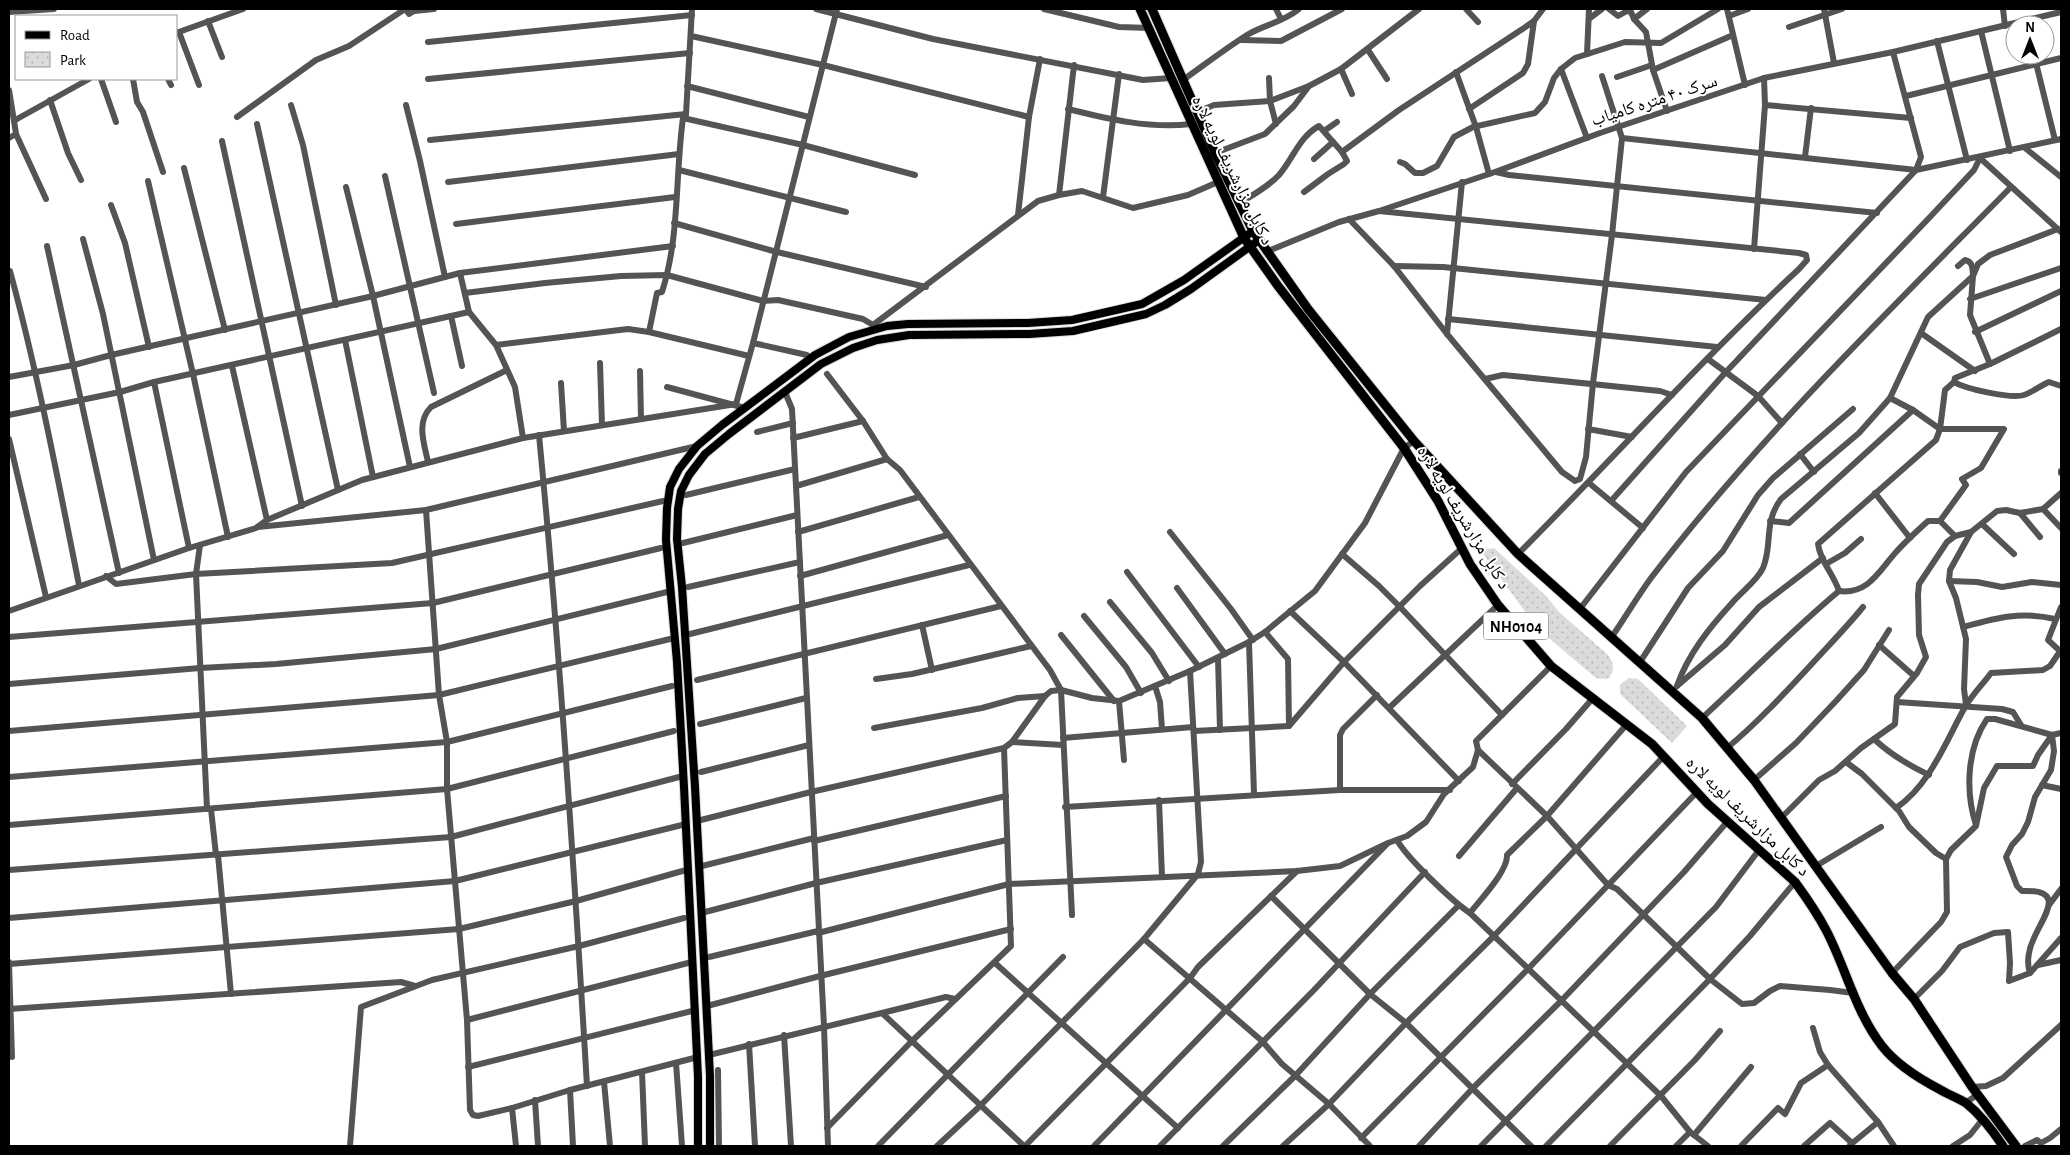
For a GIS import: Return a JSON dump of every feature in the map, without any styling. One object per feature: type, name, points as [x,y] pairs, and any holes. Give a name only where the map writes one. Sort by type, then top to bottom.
[{"type":"highway","name":"د کابل مزارشریف لویه لاره","points":[[1140,9],[1244,238],[1404,448],[1438,501],[1470,564],[1498,605],[1551,666],[1627,724],[1664,756],[1696,792],[1794,882],[1806,897],[1827,931],[1868,1026],[1882,1046],[1898,1064],[1937,1089],[1965,1103],[2003,1146]]},
{"type":"highway","name":"د کابل مزارشریف لویه لاره","points":[[1152,9],[1215,153],[1253,231],[1266,252],[1346,358],[1414,441],[1518,554],[1611,638],[1676,688],[1702,718],[1754,780],[1892,973],[1914,999],[1974,1091],[2016,1146]]},
{"type":"main road","points":[[698,1146],[696,1010],[677,662],[666,540],[670,487],[679,469],[697,446],[815,354],[874,327],[926,323],[1037,323],[1072,320],[1116,311],[1142,304],[1159,296],[1253,231]]},
{"type":"main road","points":[[710,1146],[709,1054],[697,821],[677,539],[681,491],[689,475],[705,454],[821,364],[837,355],[889,337],[927,334],[1029,334],[1073,331],[1146,314],[1191,289],[1259,240]]},
{"type":"main road","points":[[677,662],[687,661]]},
{"type":"street","points":[[9,12],[54,9]]},
{"type":"street","points":[[178,33],[244,9]]},
{"type":"street","points":[[237,117],[316,60],[349,46],[405,9],[409,14],[414,11],[434,9]]},
{"type":"street","points":[[816,9],[837,11],[933,39],[1144,80],[1171,78]]},
{"type":"street","points":[[1044,9],[1119,27],[1149,28]]},
{"type":"street","points":[[1276,9],[1281,19]]},
{"type":"street","points":[[1182,80],[1247,35],[1292,14],[1298,9]]},
{"type":"street","points":[[1241,40],[1281,41],[1342,9]]},
{"type":"street","points":[[1197,112],[1214,106],[1270,101],[1309,86],[1341,69],[1419,9]]},
{"type":"street","points":[[1466,9],[1478,22]]},
{"type":"street","points":[[1342,152],[1400,110],[1534,21],[1543,9]]},
{"type":"street","points":[[1586,54],[1590,18],[1589,9]]},
{"type":"street","points":[[1590,18],[1602,9]]},
{"type":"street","points":[[1610,9],[1618,16],[1627,11],[1631,12],[1634,19],[1646,32],[1653,67],[1667,111]]},
{"type":"street","points":[[1634,19],[1647,9]]},
{"type":"street","points":[[1400,162],[1415,172],[1423,173],[1430,170],[1438,166],[1454,137],[1476,127],[1535,112],[1545,102],[1551,83],[1561,70],[1575,58],[1626,42],[1661,44],[1718,9]]},
{"type":"street","points":[[1727,9],[1745,85]]},
{"type":"street","points":[[1729,16],[1748,9]]},
{"type":"street","points":[[1789,27],[1824,12],[1842,9]]},
{"type":"street","points":[[2002,9],[2004,26]]},
{"type":"street","points":[[736,404],[837,11]]},
{"type":"street","points":[[428,42],[692,12],[688,86],[675,196],[674,246],[668,275],[662,292],[657,293],[649,332]]},
{"type":"street","points":[[1824,12],[1834,63]]},
{"type":"street","points":[[1469,109],[1523,73],[1528,64],[1534,21]]},
{"type":"street","points":[[208,22],[222,57]]},
{"type":"street","name":"سرک ۴۰ متره کامیاب","points":[[1266,252],[1349,219],[1379,211],[1492,173],[1587,138],[1764,78],[1893,52],[2004,26]]},
{"type":"street","points":[[1981,32],[2010,150]]},
{"type":"street","points":[[178,35],[199,85]]},
{"type":"street","points":[[1617,77],[1653,67],[1733,35]]},
{"type":"street","points":[[691,36],[823,65],[1029,117]]},
{"type":"street","points":[[1937,41],[1967,160]]},
{"type":"street","points":[[1368,50],[1387,79]]},
{"type":"street","points":[[1611,501],[1725,373],[1916,170],[1922,157],[1893,52]]},
{"type":"street","points":[[428,79],[690,53]]},
{"type":"street","points":[[1018,215],[1029,117],[1040,59]]},
{"type":"street","points":[[1058,195],[1074,65]]},
{"type":"street","points":[[1906,96],[2032,65]]},
{"type":"street","points":[[1622,138],[1916,170],[2058,140],[2036,65]]},
{"type":"street","points":[[1341,69],[1352,94]]},
{"type":"street","points":[[1561,70],[1587,138]]},
{"type":"street","points":[[1456,72],[1492,173],[1877,213]]},
{"type":"street","points":[[1103,197],[1119,74]]},
{"type":"street","points":[[1574,480],[1580,479],[1582,474],[1612,235],[1622,138],[1602,76]]},
{"type":"street","points":[[1269,78],[1270,101],[1276,124]]},
{"type":"street","points":[[1754,249],[1764,105],[1764,78]]},
{"type":"street","points":[[14,121],[87,80]]},
{"type":"street","points":[[101,80],[116,122]]},
{"type":"street","points":[[133,80],[137,102],[144,114],[162,172]]},
{"type":"street","points":[[688,86],[809,117]]},
{"type":"street","points":[[1215,153],[1265,134],[1304,96],[1309,86]]},
{"type":"street","points":[[9,90],[16,134],[46,199]]},
{"type":"street","points":[[50,100],[68,153],[81,180]]},
{"type":"street","points":[[406,105],[445,277]]},
{"type":"street","points":[[1764,105],[1911,118]]},
{"type":"street","points":[[291,106],[303,145],[336,305]]},
{"type":"street","points":[[1068,108],[1114,121],[1174,126],[1191,124]]},
{"type":"street","points":[[1805,157],[1811,108]]},
{"type":"street","points":[[430,140],[684,116],[915,175]]},
{"type":"street","points":[[1324,131],[1337,122]]},
{"type":"street","points":[[257,124],[338,490]]},
{"type":"street","points":[[1240,203],[1267,186],[1280,173],[1304,138],[1317,127],[1321,127],[1342,152],[1346,161],[1304,192]]},
{"type":"street","points":[[9,138],[16,134]]},
{"type":"street","points":[[222,141],[302,506]]},
{"type":"street","points":[[1314,159],[1332,142]]},
{"type":"street","points":[[2025,148],[2061,177]]},
{"type":"street","points":[[448,182],[679,154]]},
{"type":"street","points":[[1676,688],[1685,665],[1705,636],[1719,617],[1762,569],[1772,510],[1781,499],[1859,433],[1890,398],[1928,317],[1973,276],[1978,264],[1990,256],[2060,231],[1980,158]]},
{"type":"street","points":[[1579,610],[1686,472],[1943,204],[1974,170],[1980,158]]},
{"type":"street","points":[[184,168],[225,330]]},
{"type":"street","points":[[679,170],[846,212]]},
{"type":"street","points":[[385,176],[434,393]]},
{"type":"street","points":[[148,181],[185,338],[228,536]]},
{"type":"street","points":[[464,293],[621,276],[668,275],[763,301],[778,300],[863,319],[874,327],[1038,201],[1082,191],[1132,208],[1188,195],[1218,182]]},
{"type":"street","points":[[1447,334],[1462,182]]},
{"type":"street","points":[[346,187],[373,296],[410,467]]},
{"type":"street","points":[[1611,638],[1650,579],[1782,423],[1932,265],[2011,187]]},
{"type":"street","points":[[456,224],[675,196]]},
{"type":"street","points":[[111,205],[124,243],[149,347]]},
{"type":"street","points":[[1379,211],[1806,255],[1807,260],[1718,347],[1589,483],[1518,554]]},
{"type":"street","points":[[1349,219],[1394,266],[1447,334],[1562,472],[1574,480],[1580,492]]},
{"type":"street","points":[[674,223],[776,252],[926,287]]},
{"type":"street","points":[[83,239],[103,314],[154,560]]},
{"type":"street","points":[[47,246],[119,573]]},
{"type":"street","points":[[9,377],[74,365],[185,338],[336,305],[409,288],[460,273],[674,246]]},
{"type":"street","points":[[1958,266],[1965,260],[1972,264],[1970,316],[1975,332],[1990,364]]},
{"type":"street","points":[[1394,266],[1453,268],[1766,300]]},
{"type":"street","points":[[1970,299],[2061,268]]},
{"type":"street","points":[[10,271],[26,328],[44,409],[79,585]]},
{"type":"street","points":[[460,273],[469,312],[496,345],[514,387],[523,438]]},
{"type":"street","points":[[1975,332],[2061,292]]},
{"type":"street","points":[[9,415],[120,392],[154,382],[469,312]]},
{"type":"street","points":[[451,316],[462,366]]},
{"type":"street","points":[[1448,319],[1718,347]]},
{"type":"street","points":[[496,345],[628,329],[649,332],[749,356]]},
{"type":"street","points":[[1839,591],[1836,579],[1824,561],[1818,544],[1936,440],[1940,429],[1945,390],[1954,382],[1955,378],[1975,371],[2061,329]]},
{"type":"street","points":[[1920,333],[1975,371]]},
{"type":"street","points":[[345,340],[373,477]]},
{"type":"street","points":[[753,343],[807,355]]},
{"type":"street","points":[[1708,359],[1758,396],[1782,423]]},
{"type":"street","points":[[600,363],[602,425]]},
{"type":"street","points":[[232,366],[267,520]]},
{"type":"street","points":[[428,462],[422,431],[422,421],[425,413],[431,407],[507,370]]},
{"type":"street","points":[[640,371],[641,419]]},
{"type":"street","points":[[828,374],[863,421],[887,459],[900,470],[969,565],[1050,670],[1061,690],[1065,807],[1072,914]]},
{"type":"street","points":[[1485,379],[1502,375],[1593,383],[1660,391],[1672,395]]},
{"type":"street","points":[[154,382],[189,548]]},
{"type":"street","points":[[1954,382],[1963,388],[2023,395],[2049,382],[2061,386]]},
{"type":"street","points":[[561,383],[564,431]]},
{"type":"street","points":[[667,387],[736,404],[745,408]]},
{"type":"street","points":[[785,392],[792,408],[794,438],[824,1026],[828,1146]]},
{"type":"street","points":[[1890,398],[1913,410],[1940,429],[2004,429],[1981,468],[1962,479],[1966,485],[1940,522]]},
{"type":"street","points":[[256,528],[267,520],[338,490],[373,477],[428,462],[523,438],[736,404]]},
{"type":"street","points":[[1640,662],[1688,588],[1723,551],[1758,495],[1773,478],[1853,409]]},
{"type":"street","points":[[1770,521],[1789,523],[1913,410]]},
{"type":"street","points":[[794,438],[863,421]]},
{"type":"street","points":[[757,432],[793,423]]},
{"type":"street","points":[[1588,429],[1632,438]]},
{"type":"street","points":[[539,435],[556,620],[570,807],[587,1086]]},
{"type":"street","points":[[9,439],[46,597]]},
{"type":"street","points":[[697,821],[811,792],[1004,748],[1012,742],[1045,696],[1051,691],[1061,690],[1092,698],[1116,701],[1190,672],[1251,641],[1265,632],[1315,591],[1365,523],[1404,448],[1414,441]]},
{"type":"street","points":[[9,611],[200,544],[256,528],[426,510],[697,446]]},
{"type":"street","points":[[1800,454],[1814,472]]},
{"type":"street","points":[[796,486],[887,459]]},
{"type":"street","points":[[686,495],[795,469]]},
{"type":"street","points":[[1589,483],[1643,528]]},
{"type":"street","points":[[1875,493],[1910,538]]},
{"type":"street","points":[[1781,818],[1815,783],[1895,724],[1897,702],[1902,690],[1926,657],[1919,635],[1919,584],[1947,542],[1955,536],[1971,532],[1997,511],[2006,510],[2020,513],[2044,509],[2061,493]]},
{"type":"street","points":[[798,532],[919,497]]},
{"type":"street","points":[[106,576],[116,584],[196,574],[392,564],[663,501]]},
{"type":"street","points":[[2044,509],[2061,528]]},
{"type":"street","points":[[426,510],[439,695],[447,742],[447,789],[467,1020],[470,1110],[473,1115],[478,1116],[512,1108],[570,1090],[698,1058]]},
{"type":"street","points":[[2020,513],[2040,537]]},
{"type":"street","points":[[683,543],[797,515]]},
{"type":"street","points":[[1702,718],[1758,668],[1800,624],[1839,591],[1847,592],[1876,579],[1895,553],[1928,521],[1940,522],[1955,536]]},
{"type":"street","points":[[1982,524],[2014,554]]},
{"type":"street","points":[[1170,532],[1231,609],[1251,641],[1254,794]]},
{"type":"street","points":[[1966,706],[1964,689],[1966,638],[1956,598],[1949,581],[1950,570],[1971,532]]},
{"type":"street","points":[[800,576],[948,535]]},
{"type":"street","points":[[1676,688],[1725,645],[1759,608],[1824,561],[1845,554],[1861,539]]},
{"type":"street","points":[[200,544],[196,574],[204,762],[223,900],[231,994]]},
{"type":"street","points":[[9,638],[432,603],[661,548]]},
{"type":"street","points":[[1012,742],[1063,742],[1122,732],[1162,729],[1220,730],[1289,726],[1344,662],[1420,586],[1462,548]]},
{"type":"street","points":[[1342,554],[1400,607],[1502,715]]},
{"type":"street","points":[[688,587],[800,562]]},
{"type":"street","points":[[690,634],[969,565]]},
{"type":"street","points":[[1127,572],[1199,667]]},
{"type":"street","points":[[1949,581],[1977,582],[2002,587],[2032,582],[2061,585]]},
{"type":"street","points":[[1177,588],[1225,654]]},
{"type":"street","points":[[9,684],[200,668],[276,664],[436,649],[667,592]]},
{"type":"street","points":[[1110,602],[1152,653],[1169,681]]},
{"type":"street","points":[[1389,708],[1498,605]]},
{"type":"street","points":[[697,680],[1001,606]]},
{"type":"street","points":[[1727,748],[1744,734],[1794,683],[1844,631],[1863,607]]},
{"type":"street","points":[[1896,808],[1909,798],[1928,774],[1966,706],[1991,673],[2043,670],[2050,666],[2061,651],[2048,640],[2061,607]]},
{"type":"street","points":[[1290,611],[1377,695],[1459,781]]},
{"type":"street","points":[[1963,626],[2003,616],[2026,615],[2055,619]]},
{"type":"street","points":[[1084,616],[1126,667],[1141,692]]},
{"type":"street","points":[[922,625],[932,670]]},
{"type":"street","points":[[1754,780],[1796,743],[1864,670],[1889,630]]},
{"type":"street","points":[[1265,632],[1288,659],[1289,726]]},
{"type":"street","points":[[1061,635],[1116,701],[1122,732],[1124,760]]},
{"type":"street","points":[[9,731],[439,695],[670,639]]},
{"type":"street","points":[[1879,645],[1914,676]]},
{"type":"street","points":[[876,679],[932,670],[1031,646]]},
{"type":"street","points":[[1218,658],[1220,730]]},
{"type":"street","points":[[709,957],[1009,884],[1297,871],[1340,866],[1398,840],[1426,822],[1444,794],[1473,767],[1478,750],[1476,741],[1551,666]]},
{"type":"street","points":[[937,1146],[980,1106],[1144,940],[1198,874],[1201,862],[1190,672]]},
{"type":"street","points":[[9,777],[447,742],[672,686]]},
{"type":"street","points":[[1155,686],[1160,702],[1162,729]]},
{"type":"street","points":[[1340,790],[1340,735],[1377,695]]},
{"type":"street","points":[[874,728],[982,708],[1018,698],[1045,696]]},
{"type":"street","points":[[700,724],[806,698]]},
{"type":"street","points":[[1460,856],[1514,786],[1593,698]]},
{"type":"street","points":[[1897,702],[2002,709],[2013,712],[2021,726]]},
{"type":"street","points":[[1976,826],[1971,808],[1970,778],[1974,745],[1978,732],[1987,719],[1995,718],[2052,735],[2061,733]]},
{"type":"street","points":[[1470,913],[1508,861],[1507,855],[1547,816],[1627,724]]},
{"type":"street","points":[[9,825],[447,789],[674,731]]},
{"type":"street","points":[[2049,904],[2046,895],[2040,891],[2022,891],[2017,886],[2006,857],[2028,822],[2035,797],[2046,781],[2053,761],[2052,735]]},
{"type":"street","points":[[1892,973],[1941,922],[1946,912],[1946,859],[1951,850],[1976,826],[1984,788],[1998,766],[2033,766],[2052,735]]},
{"type":"street","points":[[1874,740],[1906,764],[1928,774]]},
{"type":"street","points":[[701,772],[809,745]]},
{"type":"street","points":[[827,1128],[911,1042],[1012,946],[1004,748]]},
{"type":"street","points":[[1478,750],[1547,816],[1608,885],[1618,889],[1710,979],[1742,1004],[1754,1003],[1780,986],[1853,993]]},
{"type":"street","points":[[1283,1146],[1329,1104],[1406,1023],[1493,937],[1664,756]]},
{"type":"street","points":[[1846,762],[1862,774],[1896,808],[1909,827],[1936,853],[1946,859]]},
{"type":"street","points":[[9,870],[451,837],[680,777]]},
{"type":"street","points":[[2042,785],[2061,789]]},
{"type":"street","points":[[1065,807],[1340,790],[1450,790]]},
{"type":"street","points":[[1361,1138],[1528,969],[1696,792]]},
{"type":"street","points":[[702,866],[1006,796]]},
{"type":"street","points":[[1159,800],[1162,877]]},
{"type":"street","points":[[1419,1146],[1473,1088],[1561,1001],[1684,872],[1727,822]]},
{"type":"street","points":[[9,918],[455,881],[686,824]]},
{"type":"street","points":[[1816,866],[1881,827]]},
{"type":"street","points":[[705,912],[816,883],[1008,840]]},
{"type":"street","points":[[1398,840],[1425,872],[1661,1096],[1692,1134],[1708,1146]]},
{"type":"street","points":[[1094,1146],[1388,843]]},
{"type":"street","points":[[1481,1146],[1716,907],[1759,850]]},
{"type":"street","points":[[12,1057],[9,963],[459,929],[576,901],[686,870]]},
{"type":"street","points":[[882,1013],[947,1076],[1025,1146],[1190,978],[1198,967],[1297,871]]},
{"type":"street","points":[[1160,1146],[1425,872]]},
{"type":"street","points":[[1546,1146],[1710,979],[1750,936],[1794,882]]},
{"type":"street","points":[[2030,973],[2028,968],[2029,952],[2033,938],[2046,916],[2049,904],[2061,889]]},
{"type":"street","points":[[1271,896],[1304,930],[1340,962],[1370,994],[1406,1023],[1531,1146]]},
{"type":"street","points":[[1223,1146],[1295,1076],[1370,994],[1459,905]]},
{"type":"street","points":[[350,1146],[361,1007],[432,980],[579,946],[684,918]]},
{"type":"street","points":[[707,1006],[1011,929]]},
{"type":"street","points":[[1914,999],[1942,971],[1960,947],[2000,931],[2008,932],[2010,962],[2008,981],[2030,973],[2059,944],[2061,938]]},
{"type":"street","points":[[1144,940],[1262,1041],[1282,1064],[1329,1104],[1370,1146]]},
{"type":"street","points":[[878,1146],[1063,957]]},
{"type":"street","points":[[2037,966],[2061,960]]},
{"type":"street","points":[[467,1020],[688,963]]},
{"type":"street","points":[[995,963],[1178,1128]]},
{"type":"street","points":[[10,1009],[401,982],[416,986]]},
{"type":"street","points":[[709,1054],[946,997],[955,999]]},
{"type":"street","points":[[468,1067],[696,1010]]},
{"type":"street","points":[[1965,1103],[1974,1091],[2004,1078],[2061,1025]]},
{"type":"street","points":[[1813,1028],[1820,1052],[1828,1065],[1878,1122],[1894,1146]]},
{"type":"street","points":[[1610,1146],[1661,1096],[1720,1031]]},
{"type":"street","points":[[784,1035],[791,1146]]},
{"type":"street","points":[[749,1044],[754,1146]]},
{"type":"street","points":[[676,1063],[682,1146]]},
{"type":"street","points":[[1741,1146],[1778,1108],[1785,1114],[1802,1083],[1828,1065]]},
{"type":"street","points":[[1676,1146],[1692,1134],[1751,1067]]},
{"type":"street","points":[[718,1070],[719,1146]]},
{"type":"street","points":[[642,1072],[645,1146]]},
{"type":"street","points":[[604,1082],[610,1146]]},
{"type":"street","points":[[570,1090],[573,1146]]},
{"type":"street","points":[[534,1100],[538,1146]]},
{"type":"street","points":[[512,1108],[516,1146]]},
{"type":"street","points":[[1953,1146],[1970,1135],[1982,1120]]},
{"type":"street","points":[[1804,1146],[1830,1123],[1851,1145],[1878,1122]]},
{"type":"street","points":[[2025,1146],[2037,1140],[2041,1143],[2047,1141],[2061,1129]]},
{"type":"green space","points":[[1494,548],[1546,596],[1559,612],[1608,655],[1613,666],[1609,678],[1596,678],[1538,629],[1483,554],[1487,549]]},
{"type":"green space","points":[[1629,678],[1638,679],[1687,726],[1672,743],[1620,694],[1620,685]]}]
